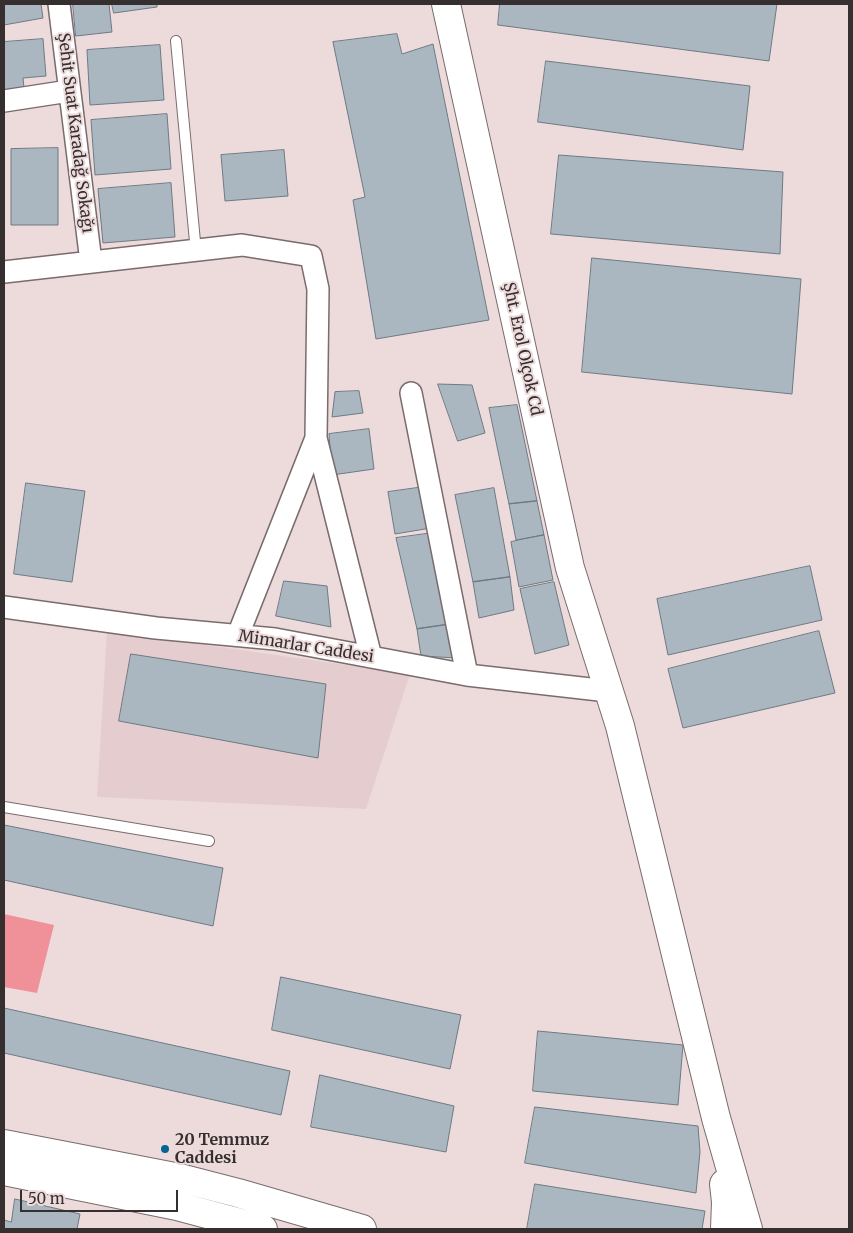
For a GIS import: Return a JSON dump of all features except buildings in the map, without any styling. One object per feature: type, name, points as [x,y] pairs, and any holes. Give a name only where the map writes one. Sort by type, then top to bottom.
[{"type":"street","name":"Şehit Suat Karadağ Sokağı","points":[[59,4],[92,262]]},
{"type":"street","name":"Şht. Erol Olçok Cd","points":[[446,4],[570,568],[620,726],[716,1118]]},
{"type":"street","points":[[4,101],[69,91]]},
{"type":"street","points":[[4,272],[242,246],[311,256],[318,289],[316,438],[371,657]]},
{"type":"street","points":[[411,393],[467,675]]},
{"type":"street","points":[[238,635],[316,438]]},
{"type":"street","name":"Mimarlar Caddesi","points":[[4,607],[156,628],[275,639],[467,675],[608,691]]},
{"type":"street","points":[[716,1118],[726,1202],[725,1229]]},
{"type":"street","points":[[716,1118],[748,1229]]},
{"type":"street","points":[[4,1144],[180,1178],[362,1229]]},
{"type":"street","points":[[4,1171],[177,1206],[228,1225],[263,1229]]},
{"type":"street","points":[[238,1193],[335,1229]]},
{"type":"lane","points":[[176,41],[196,252]]},
{"type":"lane","points":[[4,807],[209,841]]},
{"type":"shaded area","points":[[107,631],[410,674],[366,809],[97,797]]},
{"type":"shaded area","points":[[4,914],[54,925],[37,993],[4,987]]},
{"type":"place","name":"20 Temmuz Caddesi","points":[[165,1149]]}]
